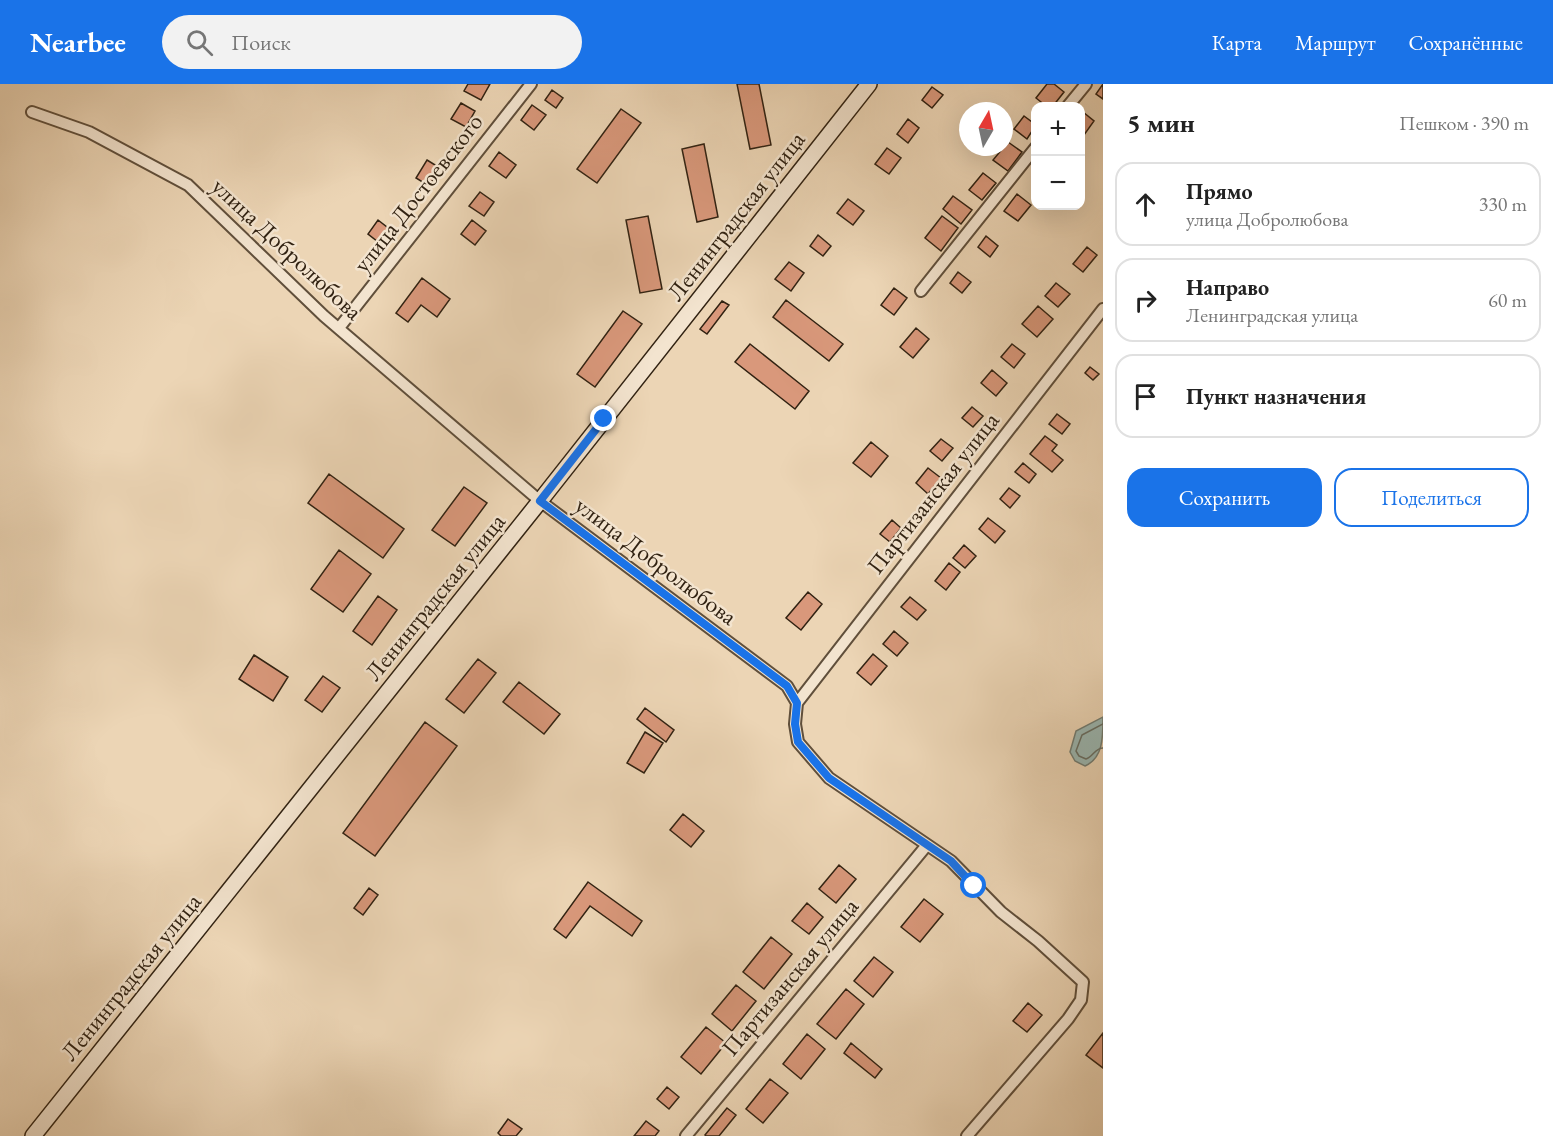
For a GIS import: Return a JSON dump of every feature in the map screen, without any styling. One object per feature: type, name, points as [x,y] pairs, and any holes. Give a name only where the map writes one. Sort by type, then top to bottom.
[{"type":"street","name":"улица Достоевского","points":[[339,328],[531,84]]},
{"type":"street","name":"Ленинградская улица","points":[[33,1136],[540,501],[868,84]]},
{"type":"street","points":[[1071,102],[1086,84]]},
{"type":"street","name":"улица Добролюбова","points":[[32,112],[89,132],[188,185],[339,328],[540,501],[787,686],[797,703]]},
{"type":"street","points":[[921,291],[1031,152]]},
{"type":"street","name":"Партизанская улица","points":[[797,703],[1103,309]]},
{"type":"street","points":[[797,703],[795,724],[798,742],[829,778],[951,861],[1001,912],[1083,982],[1081,1000],[1068,1019],[967,1136]]},
{"type":"street","name":"Партизанская улица","points":[[686,1136],[927,845]]},
{"type":"water","points":[[1103,717],[1099,753],[1085,766],[1075,761],[1070,752],[1076,731]]},
{"type":"building","points":[[468,84],[490,84],[481,100],[464,91]]},
{"type":"building","points":[[737,84],[759,84],[771,145],[750,149]]},
{"type":"building","points":[[1047,84],[1054,84],[1064,92],[1056,102],[1041,102],[1036,98]]},
{"type":"building","points":[[1103,84],[1103,99],[1096,94]]},
{"type":"building","points":[[932,87],[943,95],[932,108],[922,100]]},
{"type":"building","points":[[552,90],[563,98],[556,108],[545,100]]},
{"type":"building","points":[[461,103],[475,111],[466,127],[451,119]]},
{"type":"building","points":[[532,105],[546,115],[534,130],[521,120]]},
{"type":"building","points":[[621,109],[641,123],[597,183],[577,169]]},
{"type":"building","points":[[1085,114],[1094,121],[1085,134]]},
{"type":"building","points":[[1024,116],[1031,121],[1031,133],[1027,139],[1014,129]]},
{"type":"building","points":[[908,119],[919,128],[908,143],[897,134]]},
{"type":"building","points":[[704,144],[718,217],[697,222],[682,149]]},
{"type":"building","points":[[1013,146],[1022,152],[1008,171],[993,160],[996,156],[1013,156]]},
{"type":"building","points":[[887,148],[901,158],[889,174],[875,164]]},
{"type":"building","points":[[499,152],[516,165],[506,178],[489,166]]},
{"type":"building","points":[[427,160],[440,168],[429,186],[416,178]]},
{"type":"building","points":[[983,173],[996,183],[982,200],[969,190]]},
{"type":"building","points":[[480,192],[494,202],[484,216],[469,206]]},
{"type":"building","points":[[1017,194],[1031,205],[1018,221],[1004,211]]},
{"type":"building","points":[[953,196],[972,210],[961,224],[943,209]]},
{"type":"building","points":[[848,199],[864,211],[853,225],[837,213]]},
{"type":"building","points":[[648,216],[662,289],[640,293],[626,220]]},
{"type":"building","points":[[942,216],[958,228],[941,251],[925,238]]},
{"type":"building","points":[[378,220],[392,231],[382,245],[368,234]]},
{"type":"building","points":[[472,220],[486,231],[475,245],[461,234]]},
{"type":"building","points":[[818,235],[831,246],[823,256],[810,246]]},
{"type":"building","points":[[986,236],[998,246],[990,257],[978,247]]},
{"type":"building","points":[[1087,247],[1097,255],[1083,272],[1073,264]]},
{"type":"building","points":[[789,262],[804,273],[791,291],[775,279]]},
{"type":"building","points":[[958,272],[971,282],[962,293],[950,283]]},
{"type":"building","points":[[422,278],[450,299],[437,317],[421,305],[408,322],[396,313]]},
{"type":"building","points":[[1056,283],[1070,294],[1058,307],[1045,296]]},
{"type":"building","points":[[894,288],[907,298],[894,315],[881,305]]},
{"type":"building","points":[[786,300],[843,344],[829,361],[773,317]]},
{"type":"building","points":[[722,301],[729,305],[707,334],[700,329]]},
{"type":"building","points":[[1038,306],[1053,319],[1037,337],[1022,324]]},
{"type":"building","points":[[623,311],[642,324],[595,387],[577,374]]},
{"type":"building","points":[[916,328],[929,339],[913,358],[900,347]]},
{"type":"building","points":[[750,344],[809,391],[795,409],[735,362]]},
{"type":"building","points":[[1012,344],[1025,354],[1014,368],[1001,357]]},
{"type":"building","points":[[1090,367],[1099,374],[1093,380],[1085,373]]},
{"type":"building","points":[[992,370],[1007,383],[996,396],[981,383]]},
{"type":"building","points":[[972,407],[983,416],[973,427],[962,418]]},
{"type":"building","points":[[1057,414],[1070,424],[1062,434],[1049,424]]},
{"type":"building","points":[[1045,436],[1057,445],[1052,451],[1063,460],[1052,472],[1030,454]]},
{"type":"building","points":[[941,439],[953,448],[942,461],[930,451]]},
{"type":"building","points":[[871,442],[888,456],[871,477],[853,463]]},
{"type":"building","points":[[1023,463],[1036,474],[1029,483],[1015,472]]},
{"type":"building","points":[[928,468],[941,478],[928,494],[916,483]]},
{"type":"building","points":[[329,474],[404,529],[383,558],[308,503]]},
{"type":"building","points":[[464,487],[487,503],[455,546],[432,530]]},
{"type":"building","points":[[1009,488],[1020,496],[1010,508],[1000,499]]},
{"type":"building","points":[[988,518],[1005,531],[995,543],[979,529]]},
{"type":"building","points":[[892,520],[901,528],[890,542],[880,534]]},
{"type":"building","points":[[964,545],[976,556],[965,568],[953,558]]},
{"type":"building","points":[[339,550],[371,574],[343,612],[311,589]]},
{"type":"building","points":[[949,563],[960,572],[946,590],[935,581]]},
{"type":"building","points":[[808,592],[822,604],[801,630],[786,618]]},
{"type":"building","points":[[378,596],[397,610],[372,645],[353,631]]},
{"type":"building","points":[[910,597],[926,610],[917,620],[901,607]]},
{"type":"building","points":[[894,631],[908,643],[897,656],[883,644]]},
{"type":"building","points":[[873,654],[887,666],[871,685],[857,673]]},
{"type":"building","points":[[254,655],[288,677],[273,701],[239,679]]},
{"type":"building","points":[[478,659],[496,673],[464,713],[446,699]]},
{"type":"building","points":[[323,676],[340,688],[322,712],[305,700]]},
{"type":"building","points":[[519,682],[560,714],[544,734],[503,702]]},
{"type":"building","points":[[645,708],[674,730],[666,742],[637,719]]},
{"type":"building","points":[[425,722],[457,746],[375,856],[343,833]]},
{"type":"building","points":[[645,732],[663,743],[644,773],[627,763]]},
{"type":"building","points":[[683,814],[704,831],[691,847],[670,830]]},
{"type":"building","points":[[839,865],[856,879],[836,903],[819,889]]},
{"type":"building","points":[[588,882],[642,921],[632,936],[590,906],[566,938],[554,929]]},
{"type":"building","points":[[369,888],[378,895],[363,915],[354,908]]},
{"type":"building","points":[[924,899],[943,914],[920,942],[901,927]]},
{"type":"building","points":[[807,903],[823,917],[809,934],[792,921]]},
{"type":"building","points":[[771,937],[792,954],[764,989],[743,972]]},
{"type":"building","points":[[874,957],[893,972],[873,997],[854,981]]},
{"type":"building","points":[[736,985],[756,1001],[732,1031],[712,1014]]},
{"type":"building","points":[[846,989],[864,1004],[836,1039],[817,1024]]},
{"type":"building","points":[[1028,1003],[1042,1015],[1027,1032],[1013,1021]]},
{"type":"building","points":[[706,1027],[726,1043],[701,1074],[681,1057]]},
{"type":"building","points":[[1103,1033],[1103,1068],[1086,1055]]},
{"type":"building","points":[[807,1034],[825,1049],[801,1079],[783,1064]]},
{"type":"building","points":[[851,1043],[882,1069],[875,1078],[844,1053]]},
{"type":"building","points":[[770,1079],[788,1093],[763,1123],[746,1109]]},
{"type":"building","points":[[667,1087],[679,1097],[669,1109],[657,1099]]},
{"type":"building","points":[[727,1108],[736,1115],[719,1136],[706,1136],[705,1135]]},
{"type":"building","points":[[508,1119],[522,1129],[516,1136],[501,1136],[498,1133]]},
{"type":"building","points":[[646,1121],[659,1131],[655,1136],[634,1136]]},
{"type":"route","points":[[604,419],[540,501],[787,686],[797,703],[795,724],[798,742],[829,778],[951,861],[974,886]]}]
